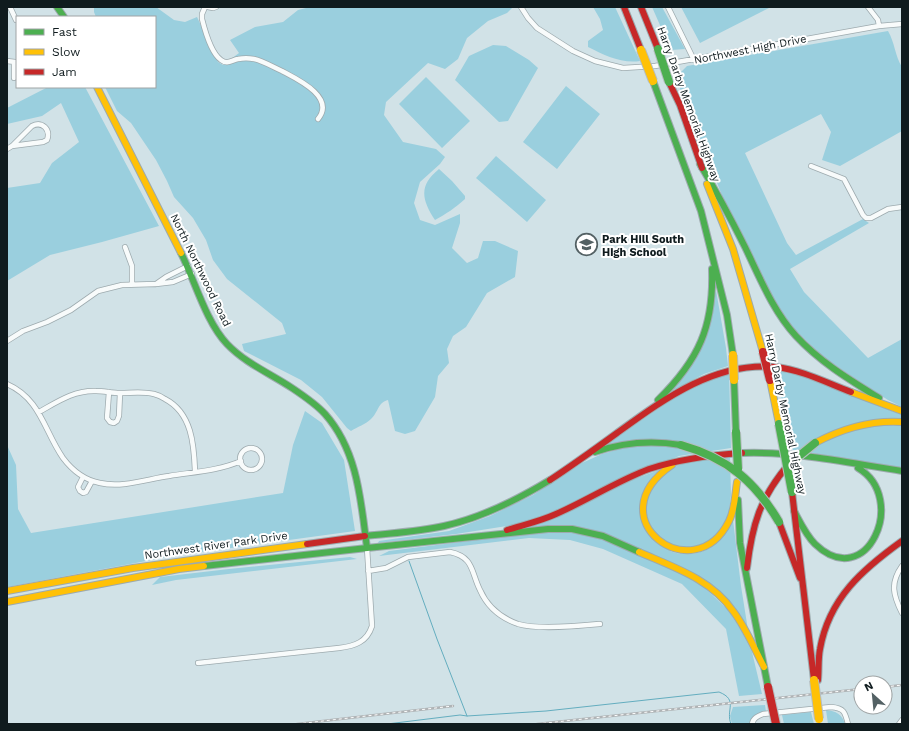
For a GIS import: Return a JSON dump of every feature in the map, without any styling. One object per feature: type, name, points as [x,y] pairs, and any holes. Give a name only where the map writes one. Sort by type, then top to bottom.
[{"type":"main road","points":[[624,7],[698,204],[711,248],[727,315],[733,355],[738,469],[732,515],[716,541],[707,547],[683,551],[671,548],[656,539],[644,518],[644,502],[648,488],[658,475],[683,459]]},
{"type":"main road","name":"Harry Darby Memorial Highway","points":[[641,7],[658,49],[669,82],[680,105],[700,164],[733,249],[763,352],[792,492],[820,722]]},
{"type":"main road","name":"North Northwood Road","points":[[98,88],[192,274],[214,325],[222,338],[236,352],[305,397],[326,415],[339,433],[353,460],[358,477],[366,548]]},
{"type":"main road","points":[[700,164],[729,215],[774,306],[790,329],[804,345],[815,354],[902,412]]},
{"type":"main road","points":[[630,423],[674,384],[691,362],[700,344],[708,324],[713,298],[711,248]]},
{"type":"main road","points":[[579,460],[676,392],[723,370],[747,366],[777,366],[793,370],[891,406]]},
{"type":"main road","points":[[746,574],[750,542],[758,513],[774,483],[788,465],[803,452],[830,435],[859,425],[902,422]]},
{"type":"main road","points":[[579,460],[596,452],[628,444],[652,442],[681,446],[700,451],[718,459],[743,476],[757,490],[772,509],[779,522],[803,584]]},
{"type":"main road","points":[[491,535],[552,516],[650,469],[683,459],[732,452],[784,453],[902,471]]},
{"type":"main road","name":"Northwest River Park Drive","points":[[7,591],[134,568],[365,536],[428,529],[467,520],[509,504],[543,485],[579,460]]},
{"type":"main road","points":[[840,462],[870,472],[877,478],[885,489]]},
{"type":"main road","points":[[737,482],[740,543],[776,724]]},
{"type":"main road","points":[[794,511],[812,541],[827,553],[840,557],[853,558],[866,554],[878,546]]},
{"type":"main road","points":[[491,535],[558,528],[581,530],[604,536],[682,570],[707,584],[733,610],[749,636],[764,667]]},
{"type":"main road","name":"Northwest River Park Drive","points":[[7,602],[180,569],[491,535]]},
{"type":"main road","points":[[816,680],[820,651],[828,623],[836,605],[845,591],[863,570],[902,541]]},
{"type":"street","points":[[10,7],[16,20]]},
{"type":"street","points":[[216,7],[206,7],[202,14],[202,19],[216,56],[221,60],[228,62],[238,59],[254,59],[303,82],[316,94],[322,103],[322,114],[318,119]]},
{"type":"street","name":"Northwest High Drive","points":[[522,7],[532,23],[542,32],[583,56],[623,68],[638,68],[694,60],[879,26],[902,24]]},
{"type":"street","points":[[668,7],[694,60]]},
{"type":"street","points":[[868,7],[878,20],[879,26]]},
{"type":"street","points":[[7,61],[16,62],[14,78]]},
{"type":"street","points":[[7,149],[36,124],[41,124],[46,127],[48,131],[49,135],[47,140],[43,142],[12,146]]},
{"type":"street","points":[[811,166],[844,179],[864,218],[871,218],[888,209],[902,207]]},
{"type":"street","points":[[125,247],[132,266],[132,285]]},
{"type":"street","points":[[156,284],[188,266]]},
{"type":"street","points":[[7,341],[23,331],[47,322],[71,310],[98,291],[122,285],[173,282],[192,274]]},
{"type":"street","points":[[7,384],[28,398],[39,412],[56,447],[75,471],[83,477],[98,483],[112,485],[133,483],[220,468],[241,461]]},
{"type":"street","points":[[39,412],[73,394],[86,391],[120,393],[140,392],[156,394],[168,400],[186,419],[192,436],[195,472]]},
{"type":"street","points":[[109,392],[107,418],[110,422],[114,423],[117,421],[119,416],[120,393]]},
{"type":"street","points":[[249,449],[257,450],[262,457],[260,465],[253,470],[245,468],[241,461],[242,453],[249,449]]},
{"type":"street","points":[[83,477],[78,487],[80,492],[86,492],[92,481]]},
{"type":"street","points":[[198,663],[357,645],[366,638],[372,626],[366,548]]},
{"type":"street","points":[[368,571],[386,568],[408,557],[450,552],[466,559],[474,572],[480,591],[487,602],[497,612],[509,620],[520,625],[534,627],[600,624]]},
{"type":"street","points":[[902,566],[895,578],[894,594],[902,613]]},
{"type":"street","points":[[752,724],[757,716],[838,707],[844,712],[848,724]]},
{"type":"street","points":[[899,724],[902,720]]},
{"type":"shaded area","points":[[94,7],[156,7],[174,20],[185,22],[197,17],[218,62],[223,65],[239,53],[230,40],[255,27],[283,22],[298,10],[310,7],[513,7],[507,13],[488,21],[467,38],[458,59],[445,69],[428,63],[386,102],[384,115],[403,142],[436,149],[445,157],[440,164],[420,182],[414,203],[420,220],[435,225],[460,214],[460,223],[452,248],[467,263],[478,258],[483,241],[495,241],[518,251],[515,277],[487,293],[466,327],[453,336],[447,349],[449,363],[438,376],[435,397],[415,431],[405,434],[395,431],[388,400],[380,405],[369,421],[351,431],[322,397],[301,380],[244,351],[242,344],[286,334],[282,323],[227,279],[213,260],[206,240],[193,218],[174,197],[156,160],[131,123],[117,111],[106,88],[156,88],[156,16],[96,16]]},
{"type":"shaded area","points":[[593,7],[615,7],[640,61],[633,62],[620,60],[588,47],[588,41],[603,30],[600,19]]},
{"type":"shaded area","points":[[652,7],[662,7],[685,49],[671,50]]},
{"type":"shaded area","points":[[681,7],[771,7],[700,43]]},
{"type":"shaded area","points":[[888,31],[902,67],[902,131],[840,166],[822,160],[831,132],[821,114],[745,153],[787,243],[796,255],[863,219],[869,223],[790,269],[804,292],[868,358],[902,339],[902,407],[888,400],[823,357],[783,318],[723,198],[676,78],[687,66]]},
{"type":"shaded area","points":[[493,45],[506,46],[529,60],[538,68],[508,121],[499,122],[455,80],[469,56]]},
{"type":"shaded area","points":[[426,77],[470,121],[442,148],[399,104]]},
{"type":"shaded area","points":[[566,86],[600,114],[557,169],[523,142]]},
{"type":"shaded area","points":[[46,88],[86,88],[159,226],[50,255],[7,281],[7,188],[40,183],[52,163],[79,142],[61,103],[42,116],[7,124],[7,108]]},
{"type":"shaded area","points":[[496,156],[546,200],[527,222],[476,178]]},
{"type":"shaded area","points":[[439,169],[465,196],[465,199],[450,211],[435,220],[427,206],[424,193],[428,181]]},
{"type":"shaded area","points":[[716,290],[728,366],[704,374],[676,389],[672,389],[693,363]]},
{"type":"shaded area","points":[[775,368],[786,370],[902,415],[902,419],[890,418],[827,439],[868,426],[902,425],[902,468],[793,450]]},
{"type":"shaded area","points":[[729,371],[731,448],[679,456],[548,514],[513,525],[456,534],[378,543],[379,541],[449,531],[490,516],[533,495],[582,463],[602,454],[623,448],[647,445],[674,447],[685,450],[679,442],[601,448],[678,395]]},
{"type":"shaded area","points":[[305,411],[322,423],[344,460],[355,531],[173,556],[7,587],[7,445],[16,465],[18,509],[31,533],[283,493],[293,445]]},
{"type":"shaded area","points":[[730,457],[731,495],[729,512],[721,532],[697,548],[672,546],[661,540],[650,526],[646,509],[649,492],[653,484],[676,466],[699,460]]},
{"type":"shaded area","points":[[659,470],[653,476],[642,522],[670,551],[682,554],[693,554],[708,549],[720,540],[733,520],[748,630],[715,589],[604,534],[527,528],[632,480]]},
{"type":"shaded area","points":[[560,532],[581,533],[601,539],[675,570],[704,587],[728,610],[741,630],[752,652],[762,694],[739,696],[726,629],[682,584],[603,549],[570,540],[529,538],[379,556],[389,551],[524,534]]},
{"type":"shaded area","points":[[350,557],[357,559],[176,580],[152,585],[160,577]]},
{"type":"shaded area","points":[[765,705],[766,712],[758,714],[754,717],[750,724],[732,724],[730,716],[733,707]]},
{"type":"shaded area","points":[[826,710],[833,711],[838,714],[845,724],[828,724]]},
{"type":"shaded area","points":[[811,712],[814,724],[784,724],[782,715]]},
{"type":"waterway","points":[[409,561],[467,716]]},
{"type":"waterway","points":[[387,724],[460,715],[467,716],[546,711],[719,692],[725,695],[730,702],[729,714],[731,724]]},
{"type":"railway","points":[[893,686],[902,685]]},
{"type":"railway","points":[[537,724],[853,690]]},
{"type":"railway","points":[[297,724],[453,706]]},
{"type":"traffic: fast","points":[[57,7],[63,16]]},
{"type":"traffic: fast","points":[[658,49],[669,82]]},
{"type":"traffic: fast","points":[[653,81],[701,211],[727,315],[733,355]]},
{"type":"traffic: fast","points":[[700,164],[718,195],[780,316],[796,336],[815,354],[846,377],[879,398]]},
{"type":"traffic: fast","points":[[181,253],[207,313],[227,344],[250,363],[310,400],[325,414],[336,428],[345,444],[356,478],[363,513],[367,548]]},
{"type":"traffic: fast","points":[[658,400],[684,371],[694,356],[701,341],[707,325],[710,308],[712,269]]},
{"type":"traffic: fast","points":[[734,380],[736,432]]},
{"type":"traffic: fast","points":[[779,424],[792,492]]},
{"type":"traffic: fast","points":[[736,432],[738,469]]},
{"type":"traffic: fast","points":[[595,452],[616,446],[648,442],[681,445]]},
{"type":"traffic: fast","points":[[788,465],[815,443]]},
{"type":"traffic: fast","points":[[681,445],[712,457],[726,464],[738,473],[760,494],[779,522]]},
{"type":"traffic: fast","points":[[742,453],[802,456],[902,471]]},
{"type":"traffic: fast","points":[[794,511],[803,528],[815,544],[834,556],[851,557],[865,550],[875,536],[881,518],[880,500],[873,482],[858,468]]},
{"type":"traffic: fast","points":[[365,536],[424,530],[458,523],[498,508],[550,480]]},
{"type":"traffic: fast","points":[[738,500],[740,543],[768,687]]},
{"type":"traffic: fast","points":[[367,548],[548,529],[572,529],[603,536],[639,552]]},
{"type":"traffic: fast","points":[[204,566],[367,548]]},
{"type":"traffic: slow","points":[[641,50],[653,81]]},
{"type":"traffic: slow","points":[[98,88],[181,253]]},
{"type":"traffic: slow","points":[[707,184],[733,249],[763,352]]},
{"type":"traffic: slow","points":[[733,355],[734,380]]},
{"type":"traffic: slow","points":[[770,380],[779,424]]},
{"type":"traffic: slow","points":[[851,392],[902,411]]},
{"type":"traffic: slow","points":[[815,443],[836,433],[857,426],[879,422],[902,422]]},
{"type":"traffic: slow","points":[[672,465],[651,486],[643,506],[647,525],[658,540],[675,548],[694,550],[713,541],[729,521],[734,507],[737,482]]},
{"type":"traffic: slow","points":[[7,591],[133,568],[307,544]]},
{"type":"traffic: slow","points":[[639,552],[690,575],[714,590],[738,618],[764,667]]},
{"type":"traffic: slow","points":[[7,602],[179,569],[204,566]]},
{"type":"traffic: slow","points":[[814,680],[819,719]]},
{"type":"traffic: jam","points":[[624,7],[641,50]]},
{"type":"traffic: jam","points":[[641,7],[658,49]]},
{"type":"traffic: jam","points":[[669,82],[680,105],[702,168]]},
{"type":"traffic: jam","points":[[763,352],[770,380]]},
{"type":"traffic: jam","points":[[550,480],[653,408],[691,385],[711,376],[732,370],[754,367],[776,367],[805,374],[851,392]]},
{"type":"traffic: jam","points":[[507,530],[550,516],[580,503],[625,479],[649,469],[695,458],[742,453]]},
{"type":"traffic: jam","points":[[747,568],[752,538],[759,513],[770,489],[788,465]]},
{"type":"traffic: jam","points":[[792,492],[814,680]]},
{"type":"traffic: jam","points":[[779,522],[800,578]]},
{"type":"traffic: jam","points":[[307,544],[365,536]]},
{"type":"traffic: jam","points":[[818,680],[819,653],[825,631],[831,615],[840,600],[861,574],[902,541]]},
{"type":"traffic: jam","points":[[768,687],[776,724]]},
{"type":"place","name":"Park Hill South High School","points":[[587,245]]}]
